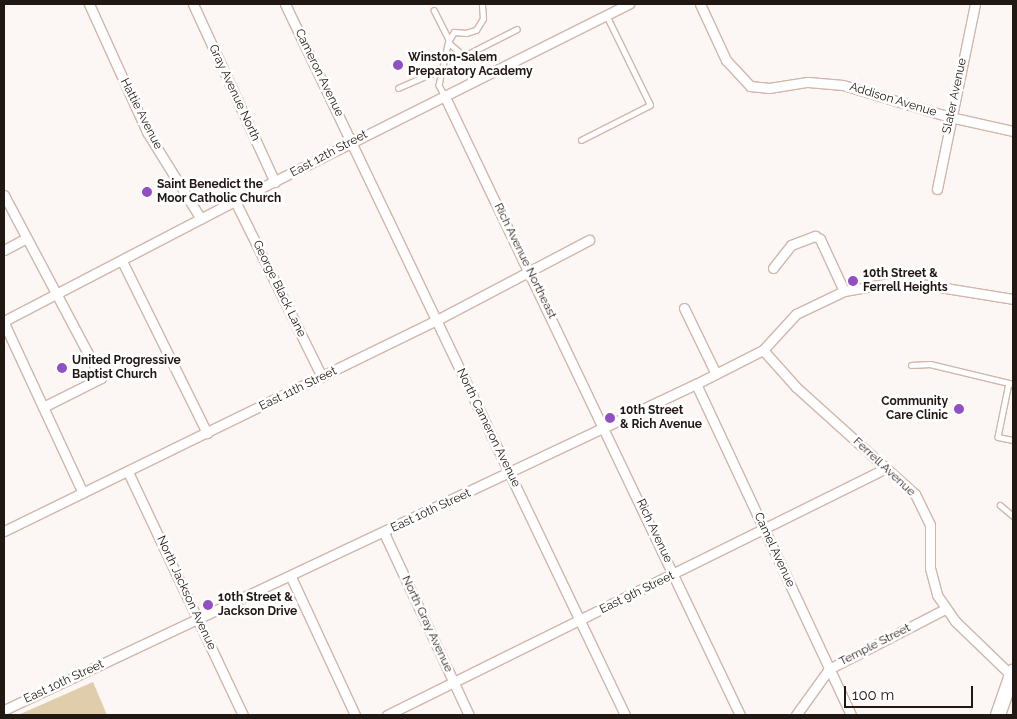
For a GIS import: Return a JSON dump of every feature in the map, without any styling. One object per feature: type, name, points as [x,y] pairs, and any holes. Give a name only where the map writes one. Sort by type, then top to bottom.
[{"type":"main road","points":[[998,715],[1013,675]]},
{"type":"street","name":"Hattie Avenue","points":[[89,4],[148,132],[201,219]]},
{"type":"street","name":"Gray Avenue North","points":[[193,4],[275,182]]},
{"type":"street","name":"Cameron Avenue","points":[[285,4],[352,141]]},
{"type":"street","name":"East 12th Street","points":[[4,322],[444,94],[611,10],[628,4]]},
{"type":"street","name":"Addison Avenue","points":[[700,4],[726,60],[750,86],[770,88],[808,82],[843,85],[950,117],[1013,131]]},
{"type":"street","name":"Slater Avenue","points":[[937,189],[974,4]]},
{"type":"street","name":"Rich Avenue Northeast","points":[[444,94],[606,428]]},
{"type":"street","name":"North Cameron Avenue","points":[[352,141],[625,715]]},
{"type":"street","points":[[4,195],[25,239],[101,378],[43,407]]},
{"type":"street","name":"George Black Lane","points":[[235,201],[322,377]]},
{"type":"street","points":[[773,268],[791,245],[815,236],[820,239],[844,292]]},
{"type":"street","points":[[4,250],[25,239]]},
{"type":"street","name":"East 11th Street","points":[[4,531],[437,320],[588,240]]},
{"type":"street","points":[[122,261],[207,433]]},
{"type":"street","name":"East 10th Street","points":[[4,710],[510,475],[696,384],[763,350],[796,314],[844,292],[890,281],[911,282],[1013,299]]},
{"type":"street","points":[[684,308],[716,374]]},
{"type":"street","points":[[4,322],[83,493]]},
{"type":"street","name":"Ferrell Avenue","points":[[763,350],[796,387],[915,494],[926,514],[933,584],[945,609],[1013,675]]},
{"type":"street","name":"Camel Avenue","points":[[696,384],[851,715]]},
{"type":"street","name":"Rich Avenue","points":[[606,428],[740,715]]},
{"type":"street","name":"East 9th Street","points":[[387,715],[675,575],[886,468]]},
{"type":"street","name":"North Jackson Avenue","points":[[128,472],[243,715]]},
{"type":"street","name":"North Gray Avenue","points":[[384,533],[469,715]]},
{"type":"street","points":[[291,577],[355,715]]},
{"type":"street","name":"Temple Street","points":[[796,715],[829,669],[945,609]]},
{"type":"lane","points":[[444,94],[439,84],[449,41],[454,32],[466,33],[476,30],[483,19],[482,4]]},
{"type":"lane","points":[[434,10],[449,41],[464,56],[517,29]]},
{"type":"lane","points":[[581,140],[650,105],[611,10]]},
{"type":"lane","points":[[398,88],[444,68]]},
{"type":"lane","points":[[911,365],[930,364],[1011,383],[998,437],[1013,440]]},
{"type":"lane","points":[[1000,505],[1013,516]]},
{"type":"shaded area","points":[[93,682],[107,715],[18,715]]},
{"type":"place","name":"Winston-Salem Preparatory Academy","points":[[398,65]]},
{"type":"place","name":"Saint Benedict the Moor Catholic Church","points":[[147,192]]},
{"type":"place","name":"10th Street & Ferrell Heights","points":[[853,281]]},
{"type":"place","name":"United Progressive Baptist Church","points":[[62,368]]},
{"type":"place","name":"Community Care Clinic","points":[[959,409]]},
{"type":"place","name":"10th Street & Rich Avenue","points":[[610,418]]},
{"type":"place","name":"10th Street & Jackson Drive","points":[[208,605]]}]
